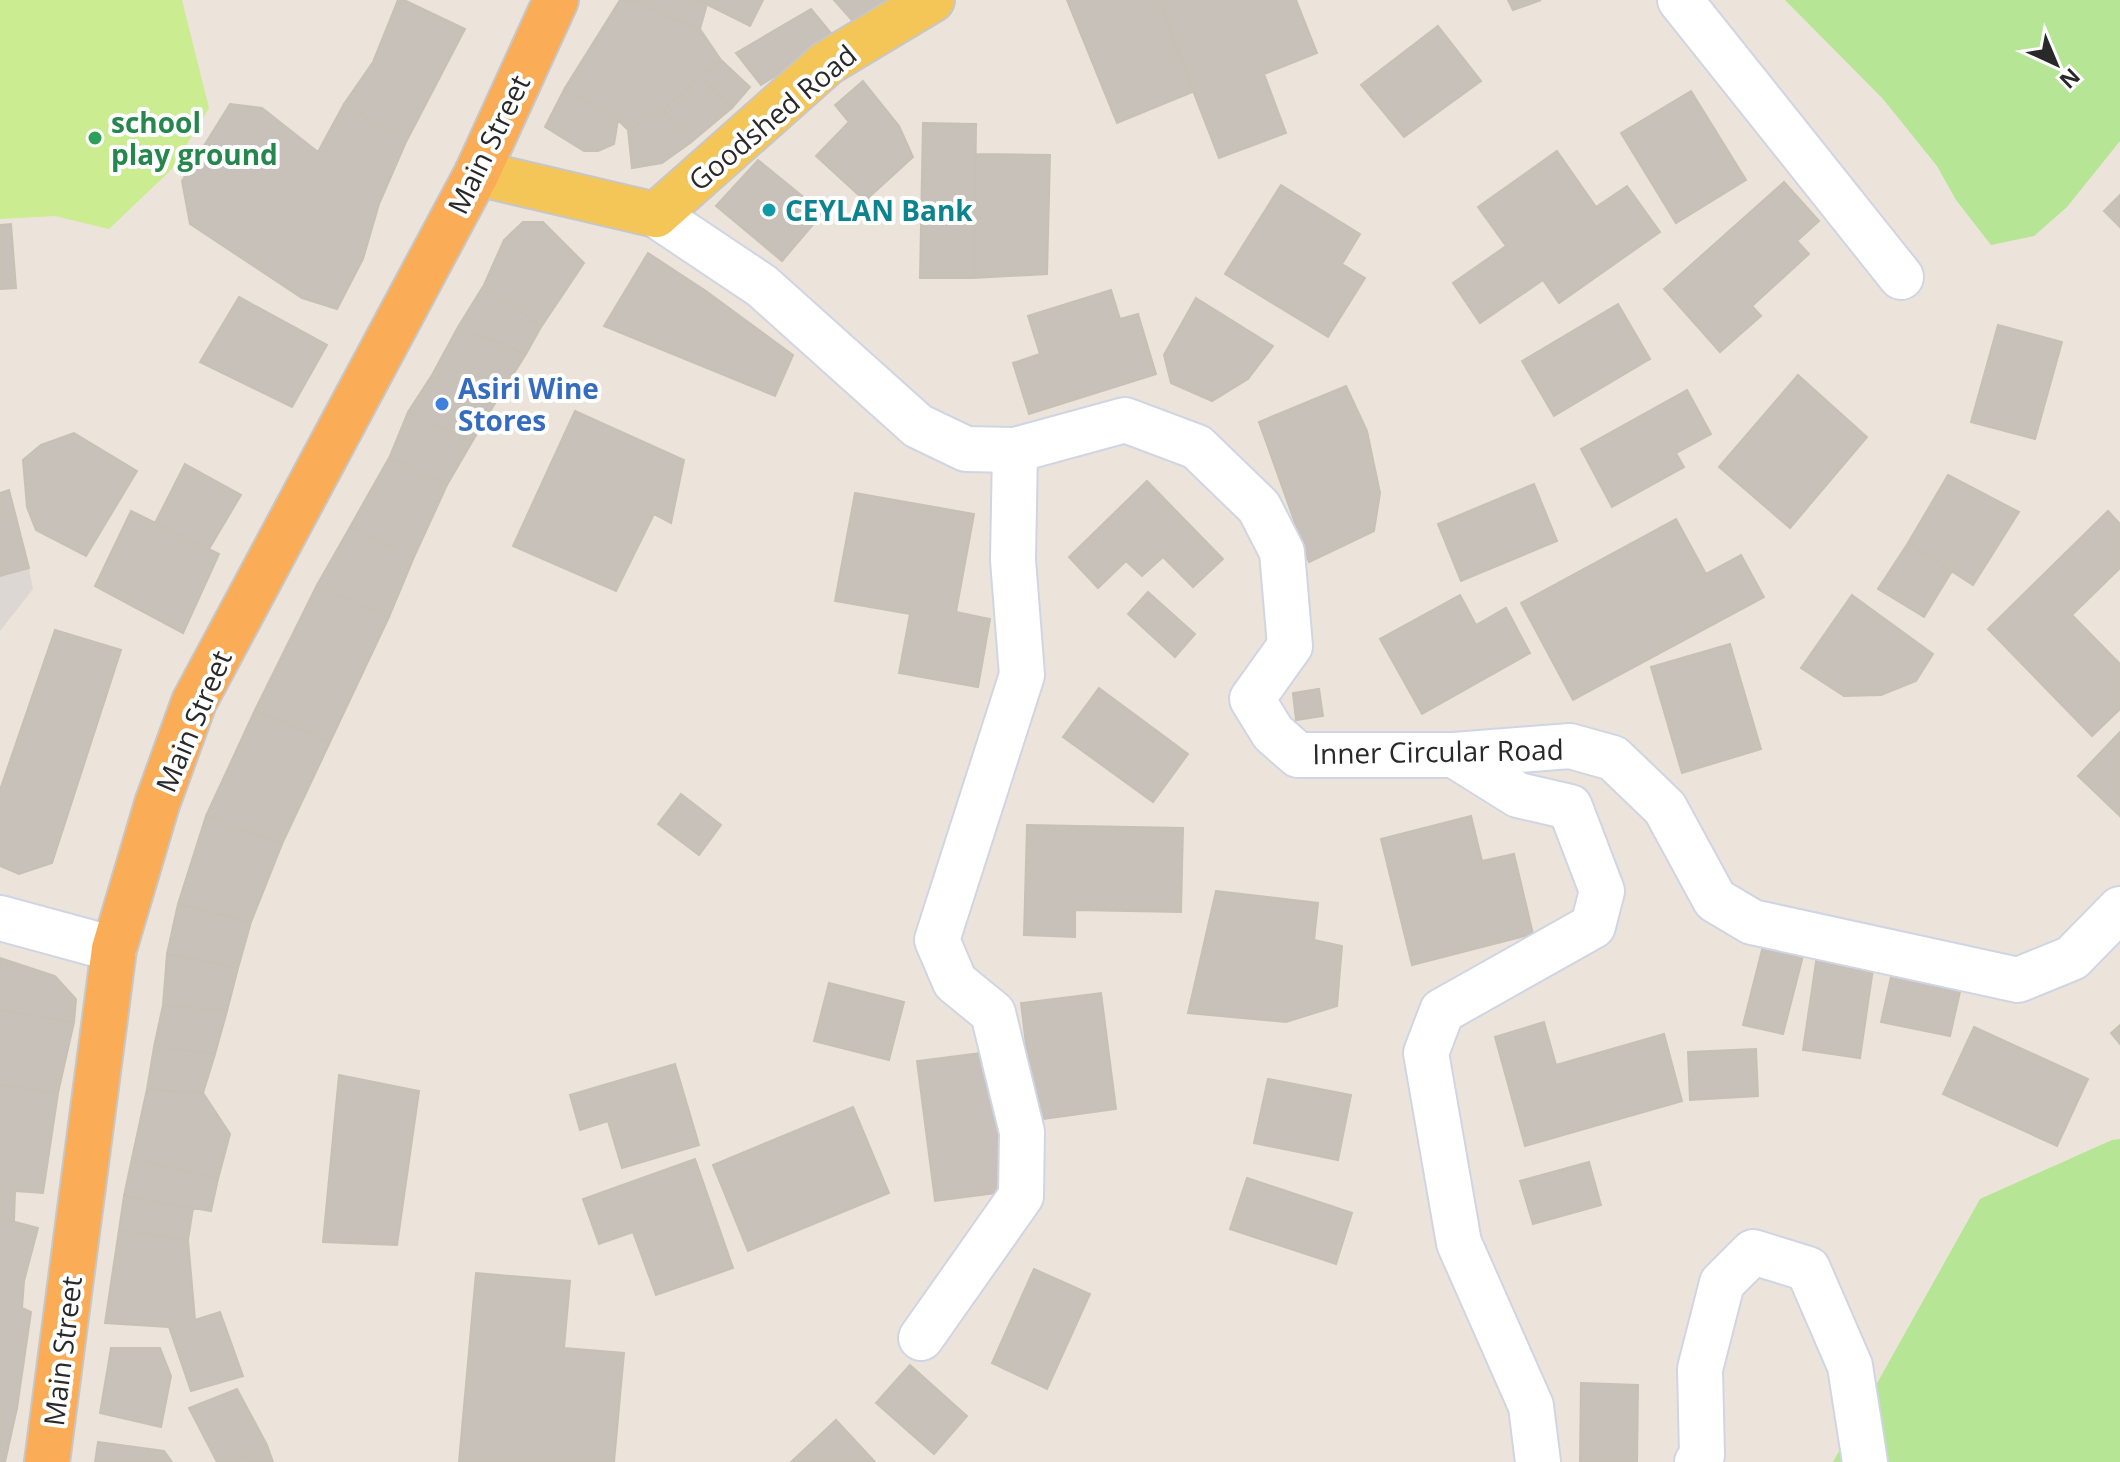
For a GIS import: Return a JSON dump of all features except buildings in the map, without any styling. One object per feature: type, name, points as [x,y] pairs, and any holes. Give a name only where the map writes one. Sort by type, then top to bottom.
[{"type":"highway","name":"Main Street","points":[[47,1462],[114,949],[157,804],[194,702],[477,173],[556,0]]},
{"type":"main road","name":"Goodshed Road","points":[[656,215],[827,63],[932,0]]},
{"type":"main road","name":"Inner Circular Road","points":[[477,173],[656,215]]},
{"type":"street","points":[[1680,0],[1901,277]]},
{"type":"street","name":"Inner Circular Road","points":[[656,215],[762,286],[918,426],[966,449],[1015,450],[1125,420],[1197,447],[1259,507],[1282,552],[1290,646],[1252,699],[1273,733],[1298,755],[1454,755],[1570,746],[1613,758],[1665,808],[1715,900],[1752,922],[2018,980],[2072,958],[2120,909]]},
{"type":"street","points":[[921,1338],[1021,1196],[1022,1132],[993,1013],[955,982],[937,940],[1022,675],[1013,560],[1015,450]]},
{"type":"street","points":[[1454,755],[1518,795],[1570,807],[1602,891],[1593,926],[1442,1011],[1426,1053],[1459,1243],[1531,1406],[1538,1462]]},
{"type":"street","points":[[0,918],[114,949]]},
{"type":"street","points":[[1697,1462],[1702,1455],[1700,1369],[1722,1283],[1753,1252],[1808,1269],[1850,1366],[1865,1462]]},
{"type":"green space","name":"school play ground","points":[[0,0],[182,0],[209,108],[172,169],[109,229],[55,216],[0,219]]},
{"type":"green space","points":[[1785,0],[2120,0],[2120,141],[2067,207],[2034,236],[1991,245],[1956,200],[1937,166],[1883,99]]},
{"type":"green space","points":[[2120,1139],[2120,1462],[1833,1462],[1980,1199]]},
{"type":"shaded area","points":[[29,568],[33,589],[0,631],[0,576]]},
{"type":"place","name":"school play ground","points":[[95,138]]},
{"type":"place","name":"CEYLAN Bank","points":[[769,210]]},
{"type":"place","name":"Asiri Wine Stores","points":[[442,404]]}]
